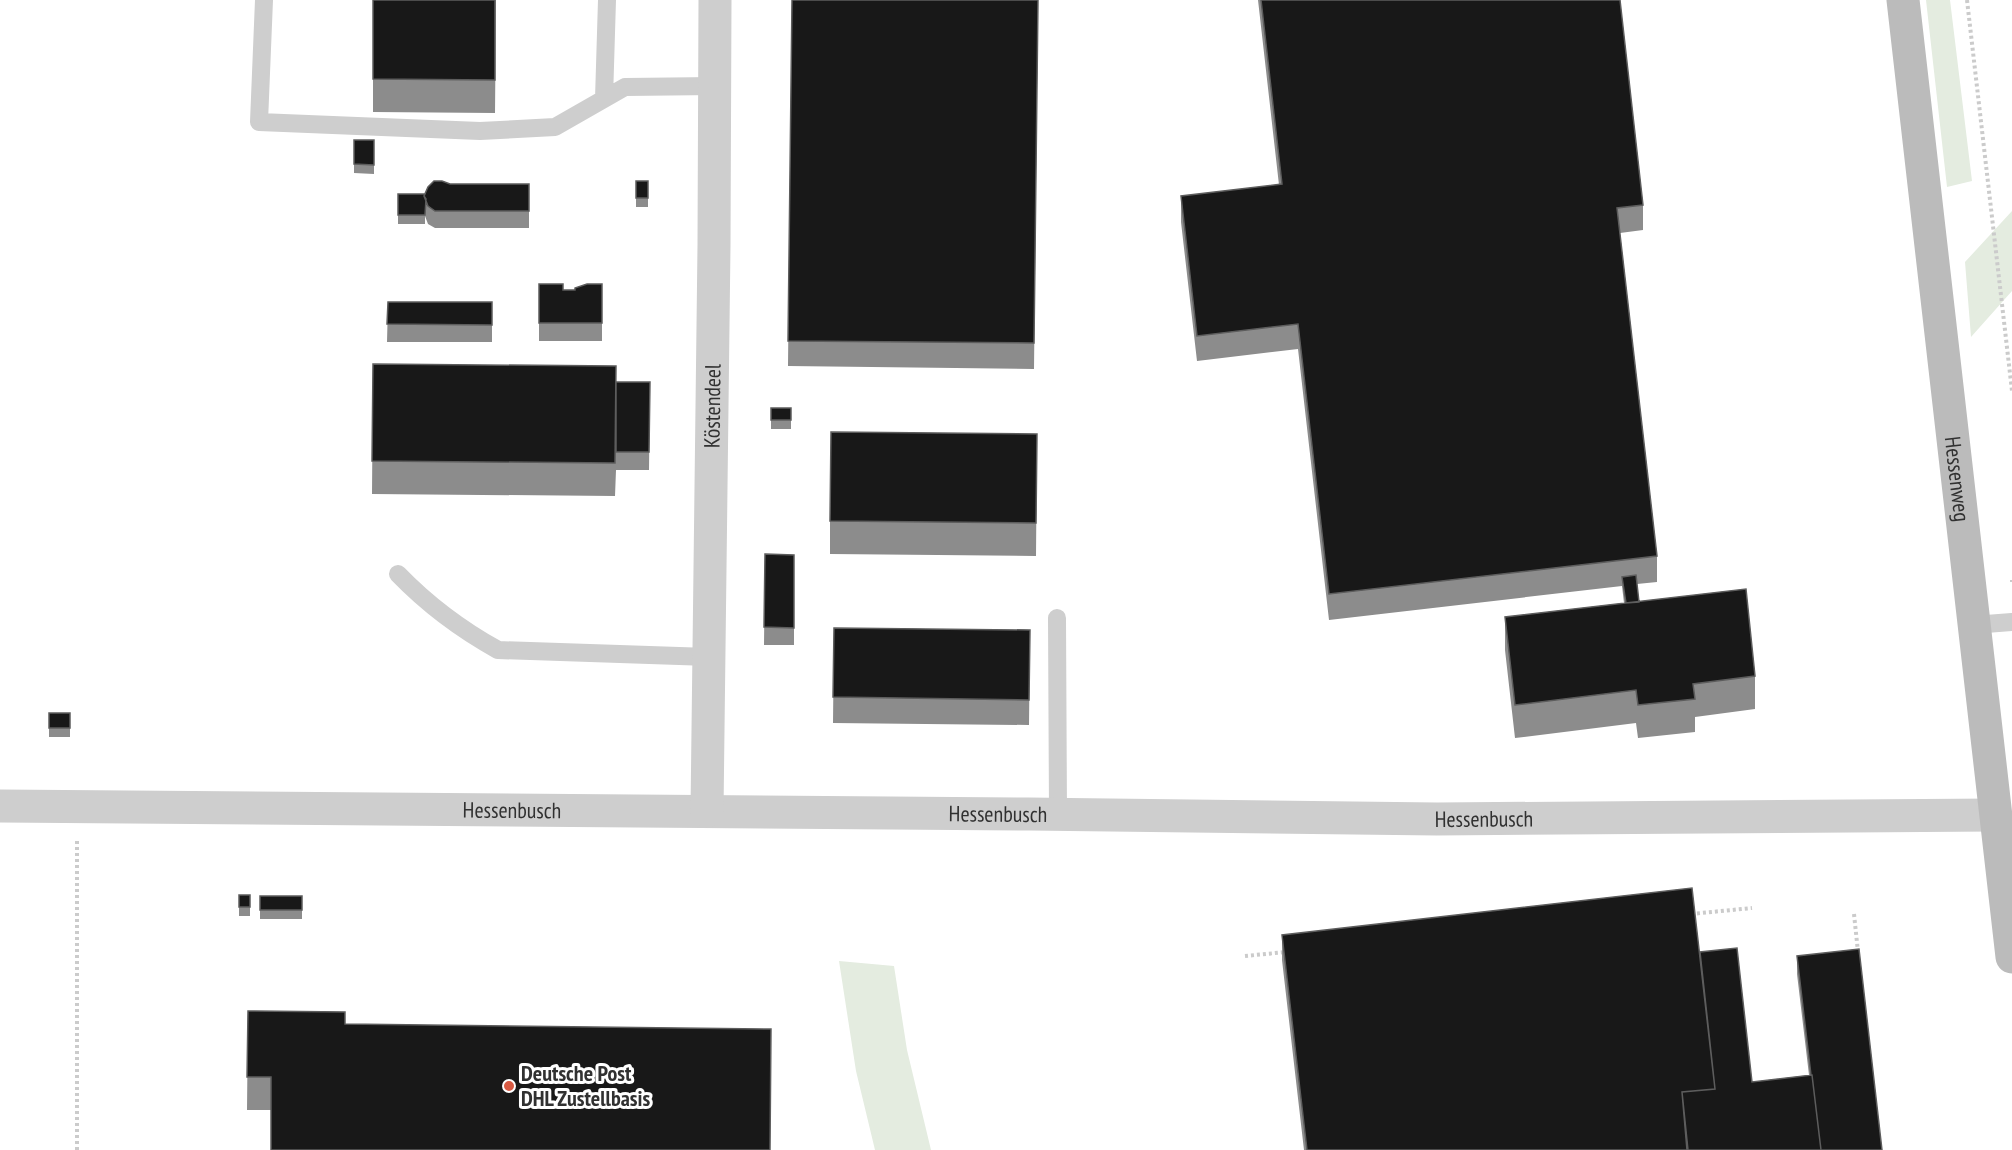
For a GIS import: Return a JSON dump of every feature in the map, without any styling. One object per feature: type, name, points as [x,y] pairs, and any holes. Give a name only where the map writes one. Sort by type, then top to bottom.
[{"type":"street","name":"Köstendeel","points":[[708,811],[715,0]]},
{"type":"street","name":"Hessenweg","points":[[1903,0],[2012,957]]},
{"type":"street","name":"Hessenbusch","points":[[0,806],[1437,819],[1995,815]]},
{"type":"lane","points":[[264,0],[259,122],[480,131],[555,127],[625,87],[715,86]]},
{"type":"lane","points":[[604,99],[607,0]]},
{"type":"lane","points":[[398,574],[422,599],[472,635],[498,650],[709,657]]},
{"type":"lane","points":[[1057,618],[1058,814]]},
{"type":"lane","points":[[1973,625],[2012,622]]},
{"type":"path","points":[[1968,0],[2012,391]]},
{"type":"path","points":[[77,806],[77,1150]]},
{"type":"path","points":[[1681,915],[1752,908]]},
{"type":"path","points":[[1854,914],[1859,961]]},
{"type":"path","points":[[1245,956],[1292,951]]},
{"type":"shaded area","points":[[1926,0],[1950,0],[1972,181],[1947,187]]},
{"type":"shaded area","points":[[2012,211],[2012,291],[1971,337],[1965,262]]},
{"type":"shaded area","points":[[839,961],[894,966],[907,1050],[931,1150],[875,1150],[856,1071]]},
{"type":"building","points":[[373,0],[495,0],[495,80],[373,79]]},
{"type":"building","points":[[792,0],[1038,0],[1034,343],[788,341]]},
{"type":"building","points":[[1261,0],[1620,0],[1643,205],[1617,208],[1657,556],[1329,594],[1298,324],[1197,336],[1181,196],[1282,184]]},
{"type":"building","points":[[354,140],[374,140],[374,165],[354,164]]},
{"type":"building","points":[[434,181],[450,184],[529,184],[529,211],[435,211],[428,206],[424,196]]},
{"type":"building","points":[[636,181],[648,181],[648,198],[636,198]]},
{"type":"building","points":[[398,194],[425,194],[425,215],[398,215]]},
{"type":"building","points":[[539,284],[563,284],[563,290],[575,290],[587,284],[602,284],[602,323],[539,323]]},
{"type":"building","points":[[388,302],[492,302],[492,325],[387,324]]},
{"type":"building","points":[[373,364],[616,366],[615,463],[372,461]]},
{"type":"building","points":[[616,382],[650,382],[649,452],[616,452]]},
{"type":"building","points":[[771,408],[791,408],[791,420],[771,420]]},
{"type":"building","points":[[831,432],[1037,434],[1036,523],[830,521]]},
{"type":"building","points":[[765,554],[794,555],[794,628],[764,627]]},
{"type":"building","points":[[1636,575],[1639,602],[1626,603],[1622,577]]},
{"type":"building","points":[[1746,589],[1755,676],[1693,684],[1695,699],[1638,705],[1636,690],[1515,705],[1505,617]]},
{"type":"building","points":[[834,628],[1030,630],[1029,700],[833,697]]},
{"type":"building","points":[[49,713],[70,713],[70,728],[49,728]]},
{"type":"building","points":[[1692,888],[1715,1089],[1682,1092],[1687,1150],[1307,1150],[1282,935]]},
{"type":"building","points":[[239,895],[250,895],[250,907],[239,907]]},
{"type":"building","points":[[260,896],[302,896],[302,910],[260,910]]},
{"type":"building","points":[[1737,948],[1752,1082],[1812,1075],[1821,1150],[1688,1150],[1682,1092],[1715,1089],[1700,952]]},
{"type":"building","points":[[1859,949],[1882,1150],[1821,1150],[1797,956]]},
{"type":"building","name":"Deutsche Post DHL Zustellbasis","points":[[248,1011],[345,1012],[345,1024],[771,1029],[770,1150],[271,1150],[271,1077],[247,1077]]},
{"type":"place","name":"Deutsche Post DHL Zustellbasis","points":[[509,1086]]}]
